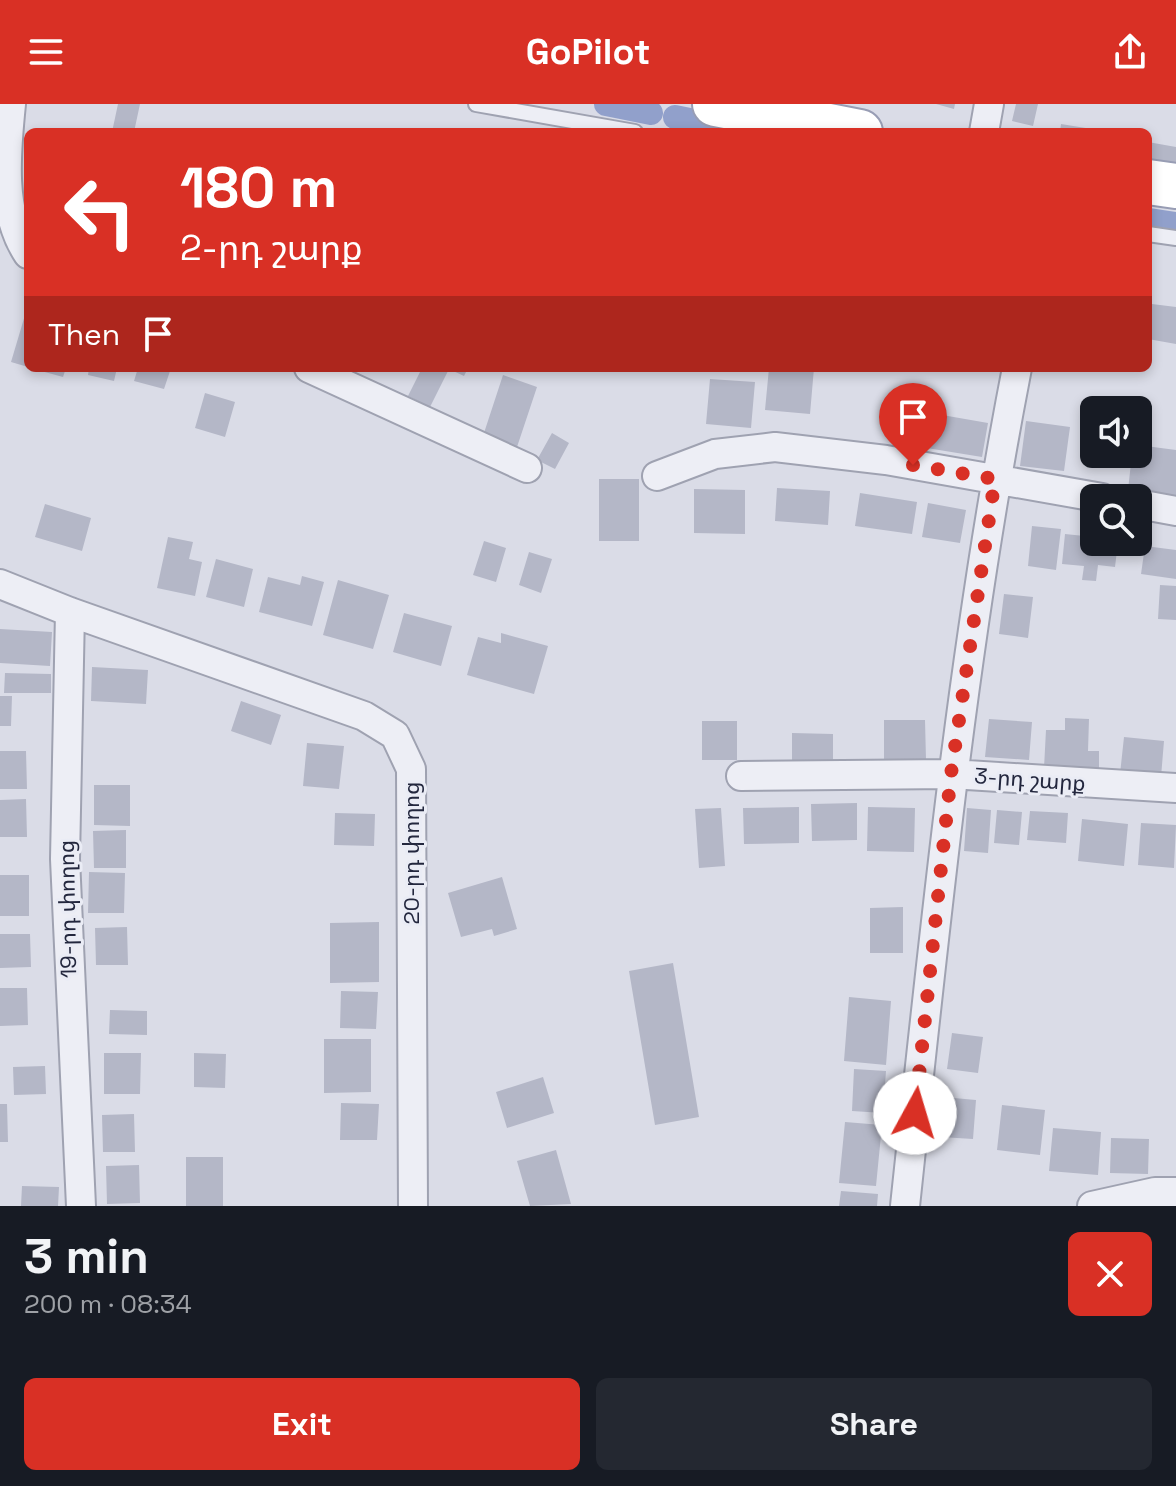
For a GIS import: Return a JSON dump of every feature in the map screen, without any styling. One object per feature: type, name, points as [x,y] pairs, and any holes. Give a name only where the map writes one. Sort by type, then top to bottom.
[{"type":"main road","points":[[715,104],[787,125],[818,128]]},
{"type":"main road","points":[[1152,183],[1176,186]]},
{"type":"street","points":[[11,104],[5,162],[16,238],[24,249]]},
{"type":"street","points":[[985,128],[989,104]]},
{"type":"street","points":[[318,372],[527,468]]},
{"type":"street","points":[[905,1206],[951,774],[995,479],[1016,372]]},
{"type":"street","points":[[657,476],[715,454],[775,447],[886,460],[1080,494]]},
{"type":"street","points":[[1152,507],[1176,511]]},
{"type":"street","name":"20-րդ փողոց","points":[[0,584],[70,612],[364,716],[395,735],[411,769],[413,1206]]},
{"type":"street","name":"19-րդ փողոց","points":[[70,612],[65,859],[81,1206]]},
{"type":"street","name":"3-րդ շարք","points":[[741,776],[951,774],[1176,788]]},
{"type":"street","points":[[1092,1206],[1155,1192],[1176,1192]]},
{"type":"lane","points":[[476,104],[614,128]]},
{"type":"lane","points":[[1152,235],[1176,238]]},
{"type":"building","points":[[118,104],[140,104],[135,128],[113,128]]},
{"type":"building","points":[[936,104],[955,104],[954,109]]},
{"type":"building","points":[[1016,104],[1038,104],[1033,126],[1012,121]]},
{"type":"building","points":[[1061,124],[1086,128],[1060,128]]},
{"type":"building","points":[[1152,143],[1176,147],[1176,168],[1152,164]]},
{"type":"building","points":[[1152,304],[1176,307],[1176,344],[1152,340]]},
{"type":"building","points":[[24,318],[24,366],[11,362]]},
{"type":"building","points":[[45,372],[65,372],[63,377]]},
{"type":"building","points":[[88,372],[116,372],[114,381],[88,375]]},
{"type":"building","points":[[137,372],[170,372],[164,389],[134,381]]},
{"type":"building","points":[[420,372],[448,372],[430,407],[408,396]]},
{"type":"building","points":[[769,372],[814,372],[810,414],[765,410]]},
{"type":"building","points":[[503,375],[537,387],[517,447],[483,436]]},
{"type":"building","points":[[710,379],[755,382],[751,428],[706,424]]},
{"type":"building","points":[[205,393],[235,402],[225,437],[195,428]]},
{"type":"building","points":[[902,408],[988,423],[982,457],[896,443]]},
{"type":"building","points":[[1026,421],[1070,427],[1064,471],[1020,466]]},
{"type":"building","points":[[552,433],[569,443],[555,469],[537,460]]},
{"type":"building","points":[[1152,447],[1176,450],[1176,497],[1152,494],[1152,484],[1129,484],[1130,468],[1152,468]]},
{"type":"building","points":[[599,479],[639,479],[639,541],[599,541]]},
{"type":"building","points":[[777,488],[830,491],[828,525],[775,521]]},
{"type":"building","points":[[694,489],[745,490],[745,534],[694,533]]},
{"type":"building","points":[[860,493],[917,502],[912,534],[855,526]]},
{"type":"building","points":[[928,503],[966,510],[960,543],[922,537]]},
{"type":"building","points":[[45,504],[91,518],[82,551],[35,537]]},
{"type":"building","points":[[1032,526],[1061,529],[1056,570],[1028,566]]},
{"type":"building","points":[[1065,534],[1080,536],[1080,556],[1116,556],[1115,567],[1098,565],[1096,581],[1082,580],[1084,566],[1062,564]]},
{"type":"building","points":[[168,537],[193,542],[189,559],[202,562],[195,596],[157,588]]},
{"type":"building","points":[[484,541],[506,548],[496,582],[473,575]]},
{"type":"building","points":[[1152,547],[1176,550],[1176,579],[1141,574],[1144,556],[1152,556]]},
{"type":"building","points":[[529,552],[552,559],[541,593],[519,585]]},
{"type":"building","points":[[216,559],[253,569],[244,607],[206,597]]},
{"type":"building","points":[[302,576],[324,582],[312,626],[259,612],[268,577],[300,585]]},
{"type":"building","points":[[338,580],[389,595],[373,649],[323,635]]},
{"type":"building","points":[[1160,585],[1176,586],[1176,620],[1158,619]]},
{"type":"building","points":[[1004,594],[1033,597],[1028,638],[999,634]]},
{"type":"building","points":[[404,613],[452,626],[441,666],[393,652]]},
{"type":"building","points":[[0,629],[52,632],[50,666],[0,663]]},
{"type":"building","points":[[501,633],[548,646],[534,694],[467,675],[478,637],[501,643]]},
{"type":"building","points":[[92,667],[148,670],[146,704],[91,701]]},
{"type":"building","points":[[5,673],[51,674],[51,693],[4,693]]},
{"type":"building","points":[[0,696],[12,696],[11,726],[0,726]]},
{"type":"building","points":[[241,701],[281,715],[271,745],[231,731]]},
{"type":"building","points":[[1065,718],[1089,719],[1088,751],[1099,751],[1099,770],[1044,768],[1046,730],[1065,730]]},
{"type":"building","points":[[989,719],[1032,722],[1029,760],[985,757]]},
{"type":"building","points":[[884,720],[925,720],[926,760],[884,760]]},
{"type":"building","points":[[702,721],[737,721],[737,760],[702,760]]},
{"type":"building","points":[[792,733],[833,734],[833,763],[792,762]]},
{"type":"building","points":[[1124,737],[1164,741],[1161,777],[1120,774]]},
{"type":"building","points":[[307,743],[344,746],[339,789],[303,786]]},
{"type":"building","points":[[0,751],[26,751],[27,789],[0,789]]},
{"type":"building","points":[[94,785],[130,785],[130,826],[94,825]]},
{"type":"building","points":[[26,799],[27,837],[0,837],[0,800]]},
{"type":"building","points":[[857,803],[857,840],[812,841],[811,804]]},
{"type":"building","points":[[799,807],[799,843],[744,844],[743,808]]},
{"type":"building","points":[[868,807],[915,808],[914,852],[867,851]]},
{"type":"building","points":[[721,808],[725,866],[699,868],[695,809]]},
{"type":"building","points":[[967,808],[991,810],[988,853],[964,851]]},
{"type":"building","points":[[997,810],[1022,812],[1019,845],[994,843]]},
{"type":"building","points":[[1030,811],[1068,813],[1066,843],[1027,840]]},
{"type":"building","points":[[335,813],[375,814],[374,846],[334,845]]},
{"type":"building","points":[[1082,819],[1128,824],[1124,866],[1078,861]]},
{"type":"building","points":[[1141,823],[1176,825],[1174,868],[1138,865]]},
{"type":"building","points":[[126,830],[126,868],[94,868],[93,831]]},
{"type":"building","points":[[89,872],[125,873],[124,913],[88,913]]},
{"type":"building","points":[[0,875],[29,875],[29,916],[0,916]]},
{"type":"building","points":[[502,877],[517,929],[494,936],[492,929],[461,937],[448,893]]},
{"type":"building","points":[[903,907],[903,953],[870,953],[870,908]]},
{"type":"building","points":[[379,922],[379,982],[330,983],[330,923]]},
{"type":"building","points":[[127,927],[128,965],[96,965],[95,928]]},
{"type":"building","points":[[0,934],[30,934],[31,967],[0,968]]},
{"type":"building","points":[[673,963],[699,1117],[655,1125],[629,971]]},
{"type":"building","points":[[0,988],[27,988],[28,1025],[0,1026]]},
{"type":"building","points":[[341,991],[378,992],[376,1029],[340,1028]]},
{"type":"building","points":[[849,997],[891,1001],[886,1065],[844,1061]]},
{"type":"building","points":[[110,1010],[147,1011],[147,1035],[109,1034]]},
{"type":"building","points":[[952,1033],[983,1037],[978,1073],[947,1069]]},
{"type":"building","points":[[324,1039],[371,1039],[371,1092],[324,1093]]},
{"type":"building","points":[[104,1053],[141,1053],[140,1094],[104,1094]]},
{"type":"building","points":[[194,1053],[226,1054],[225,1088],[194,1087]]},
{"type":"building","points":[[45,1066],[46,1094],[14,1095],[13,1067]]},
{"type":"building","points":[[854,1069],[886,1071],[883,1113],[852,1111]]},
{"type":"building","points":[[543,1077],[554,1113],[507,1128],[496,1092]]},
{"type":"building","points":[[943,1097],[976,1100],[973,1139],[941,1137]]},
{"type":"building","points":[[341,1103],[379,1104],[377,1140],[340,1140]]},
{"type":"building","points":[[0,1104],[7,1104],[8,1142],[0,1142]]},
{"type":"building","points":[[1002,1105],[1045,1110],[1040,1155],[997,1150]]},
{"type":"building","points":[[134,1114],[135,1152],[103,1152],[102,1115]]},
{"type":"building","points":[[845,1122],[882,1125],[876,1186],[839,1183]]},
{"type":"building","points":[[1053,1128],[1101,1132],[1098,1175],[1049,1171]]},
{"type":"building","points":[[1111,1138],[1149,1139],[1148,1174],[1110,1173]]},
{"type":"building","points":[[556,1150],[571,1204],[530,1206],[517,1161]]},
{"type":"building","points":[[186,1157],[223,1157],[223,1206],[186,1206]]},
{"type":"building","points":[[139,1165],[140,1203],[107,1204],[106,1166]]},
{"type":"building","points":[[22,1186],[59,1187],[58,1206],[21,1206]]},
{"type":"building","points":[[841,1191],[878,1194],[877,1206],[839,1206]]},
{"type":"waterway","points":[[606,104],[651,113]]},
{"type":"waterway","points":[[675,117],[729,128]]},
{"type":"waterway","points":[[1152,221],[1176,224]]},
{"type":"route","points":[[913,465],[995,479],[951,774],[915,1113]]}]
